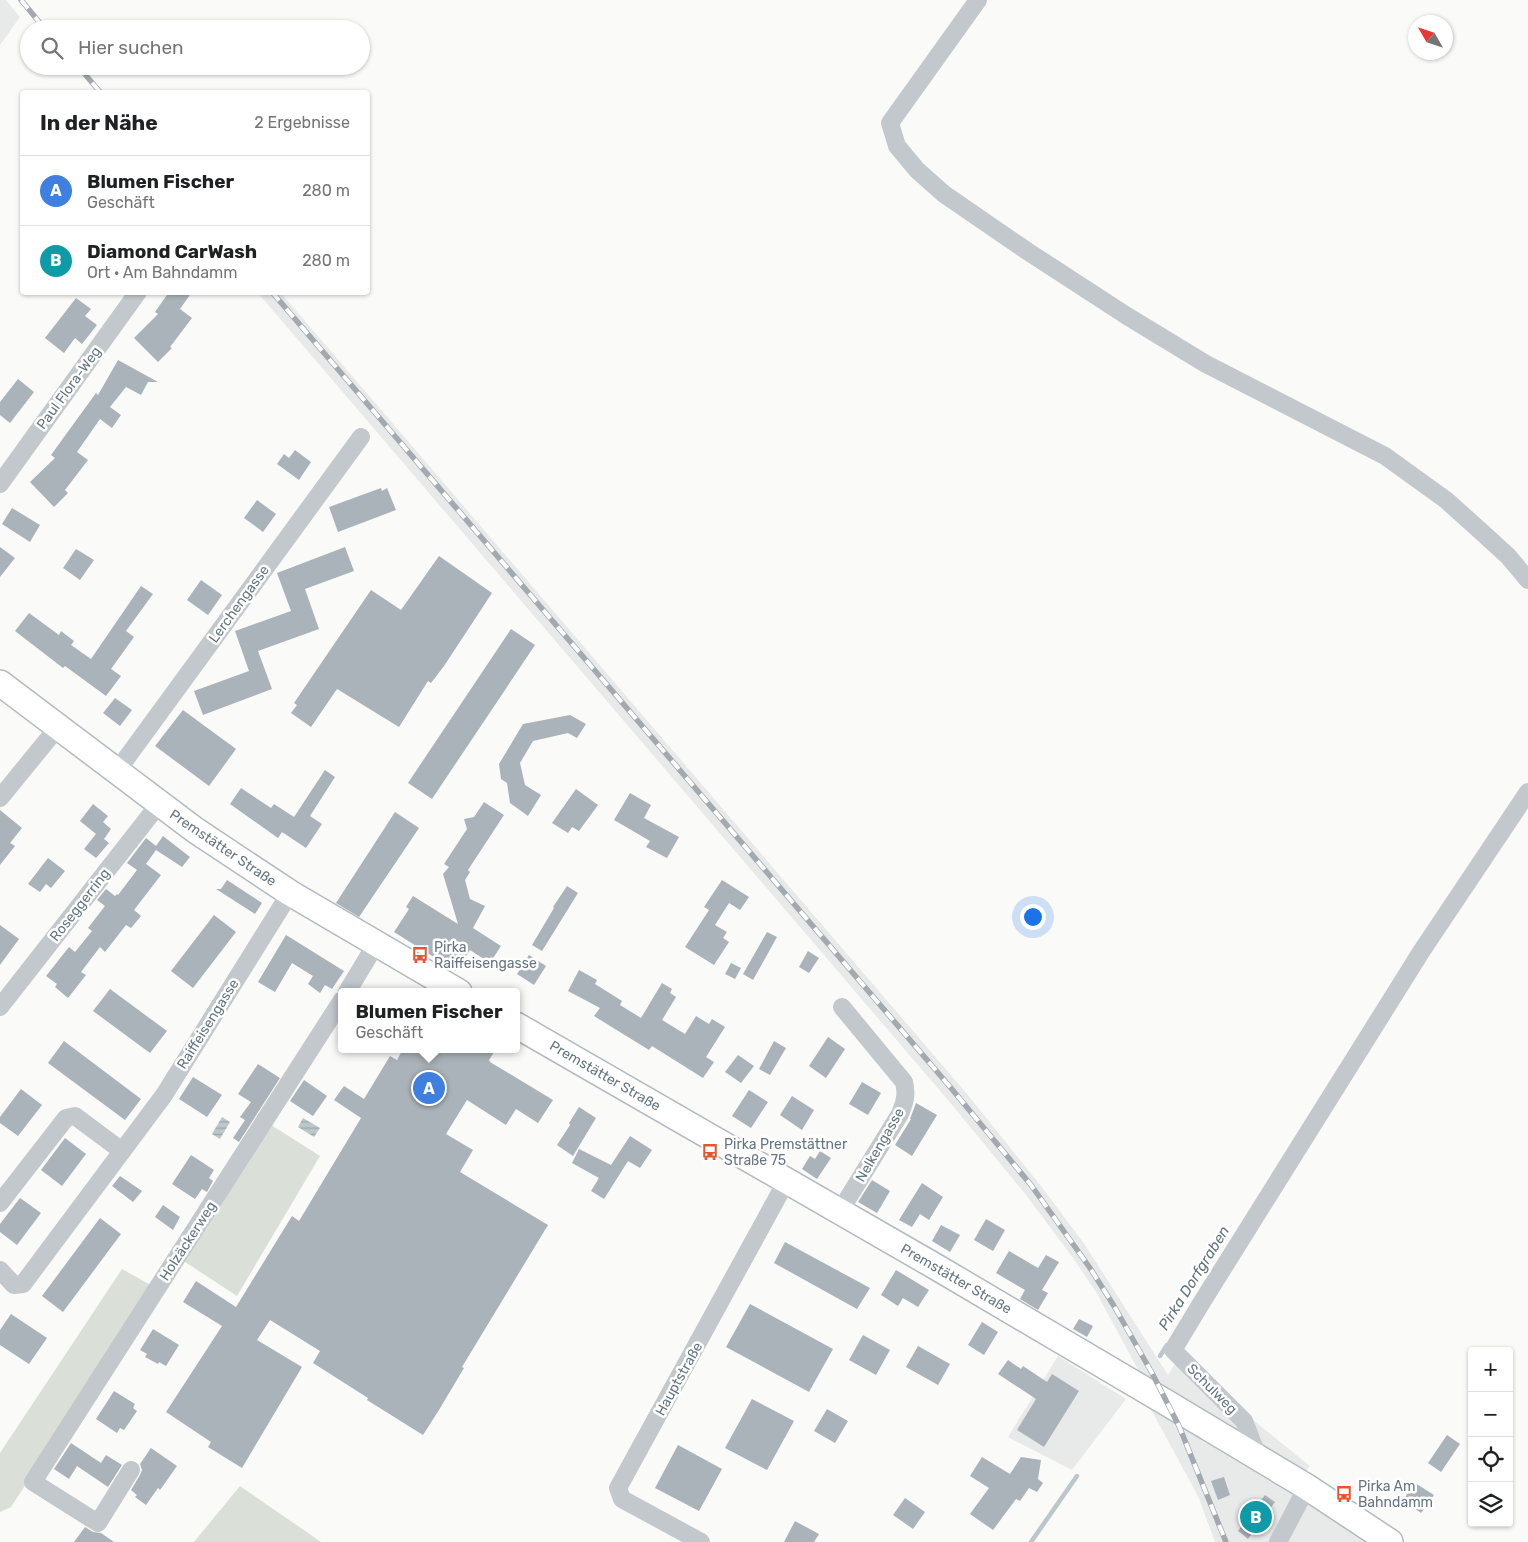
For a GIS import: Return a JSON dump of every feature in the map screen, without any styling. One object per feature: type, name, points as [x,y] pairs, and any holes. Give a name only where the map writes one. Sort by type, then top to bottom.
[{"type":"main road","name":"Premstätter Straße","points":[[0,683],[195,830],[290,893],[452,988]]},
{"type":"main road","name":"Premstätter Straße","points":[[520,1027],[787,1180],[1258,1457],[1390,1542]]},
{"type":"street","points":[[978,0],[890,123],[897,146],[917,170],[944,194],[1127,316],[1206,364],[1330,426],[1385,456],[1439,495],[1476,526],[1508,556],[1528,580]]},
{"type":"street","name":"Paul Flora-Weg","points":[[0,484],[136,295]]},
{"type":"street","name":"Lerchengasse","points":[[116,771],[361,437]]},
{"type":"street","points":[[0,798],[58,727]]},
{"type":"street","name":"Schulweg","points":[[1258,1457],[1244,1421],[1174,1350],[1202,1302],[1421,952],[1528,792]]},
{"type":"street","name":"Roseggerring","points":[[0,1007],[159,804]]},
{"type":"street","name":"Raiffeisengasse","points":[[0,1270],[14,1285],[24,1284],[164,1095],[290,893]]},
{"type":"street","points":[[349,988],[376,944]]},
{"type":"street","name":"Holzäckerweg","points":[[131,1470],[98,1523],[33,1482],[338,1006]]},
{"type":"street","name":"Nelkengasse","points":[[840,1211],[900,1114],[905,1102],[906,1091],[904,1082],[842,1007]]},
{"type":"street","points":[[0,1204],[66,1118],[75,1116],[122,1152]]},
{"type":"street","name":"Hauptstraße","points":[[701,1542],[622,1500],[618,1488],[787,1180]]},
{"type":"street","points":[[1278,1542],[1307,1487]]},
{"type":"shaded area","points":[[0,0],[6,0],[20,17],[0,45]]},
{"type":"shaded area","points":[[260,295],[283,295],[967,1094],[1041,1186],[1085,1245],[1168,1375],[1179,1358],[1310,1466],[1306,1471],[1196,1417],[1201,1440],[1371,1542],[1215,1542],[1198,1496],[1148,1404],[1142,1377],[1096,1292],[1026,1195],[953,1106]]},
{"type":"shaded area","points":[[222,1117],[230,1122],[220,1139],[212,1134]]},
{"type":"shaded area","points":[[303,1118],[320,1128],[314,1137],[298,1127]]},
{"type":"shaded area","points":[[268,1123],[320,1156],[237,1296],[182,1260]]},
{"type":"shaded area","points":[[122,1269],[154,1287],[11,1507],[0,1512],[0,1453]]},
{"type":"shaded area","points":[[1058,1356],[1126,1399],[1072,1470],[1008,1437]]},
{"type":"shaded area","points":[[240,1486],[321,1542],[194,1542]]},
{"type":"building","points":[[167,295],[190,295],[180,309],[192,318],[170,347],[172,348],[158,362],[134,338],[158,314],[155,312]]},
{"type":"building","points":[[76,298],[91,309],[85,316],[97,325],[82,344],[75,338],[64,353],[45,338]]},
{"type":"building","points":[[118,360],[158,382],[148,382],[141,395],[126,387],[110,407],[121,415],[112,428],[100,419],[77,452],[88,460],[65,490],[68,493],[54,507],[30,482],[55,458],[51,455],[96,393],[98,395]]},
{"type":"building","points":[[18,379],[34,392],[10,423],[0,415],[0,402]]},
{"type":"building","points":[[295,450],[311,462],[299,480],[277,464],[284,454],[289,458]]},
{"type":"building","points":[[381,488],[382,491],[387,488],[396,510],[338,532],[329,507]]},
{"type":"building","points":[[257,500],[276,514],[263,532],[244,518]]},
{"type":"building","points":[[12,508],[40,525],[30,542],[2,524]]},
{"type":"building","points":[[0,547],[15,558],[0,577]]},
{"type":"building","points":[[345,547],[354,571],[305,589],[319,629],[258,651],[272,689],[203,715],[194,691],[249,671],[235,631],[291,611],[277,573]]},
{"type":"building","points":[[76,549],[94,560],[80,580],[63,568]]},
{"type":"building","points":[[439,556],[492,593],[444,666],[431,683],[428,681],[399,727],[337,689],[311,727],[291,713],[297,705],[294,703],[371,590],[401,610]]},
{"type":"building","points":[[201,580],[222,595],[208,615],[187,600]]},
{"type":"building","points":[[141,586],[153,594],[126,631],[134,637],[111,669],[121,676],[106,696],[65,666],[63,668],[15,631],[29,613],[59,635],[61,631],[74,641],[71,645],[91,659]]},
{"type":"building","points":[[511,629],[535,645],[432,799],[408,783]]},
{"type":"building","points":[[115,698],[132,710],[120,726],[103,713]]},
{"type":"building","points":[[183,710],[236,749],[209,786],[155,746]]},
{"type":"building","points":[[570,715],[586,724],[577,738],[568,733],[533,741],[520,763],[525,785],[541,795],[528,816],[510,803],[507,783],[501,779],[499,764],[523,724]]},
{"type":"building","points":[[325,770],[335,777],[310,816],[322,824],[306,848],[282,832],[278,838],[230,804],[241,788],[271,808],[274,804],[294,817]]},
{"type":"building","points":[[576,789],[598,805],[579,831],[572,827],[568,833],[552,823]]},
{"type":"building","points":[[630,793],[651,805],[644,818],[679,837],[667,858],[646,847],[650,841],[614,820]]},
{"type":"building","points":[[484,802],[504,815],[468,870],[470,872],[465,880],[470,899],[485,906],[473,928],[501,946],[490,963],[470,950],[456,971],[394,932],[409,909],[406,907],[413,896],[458,924],[443,874],[449,867],[444,864],[467,829],[464,819],[474,817]]},
{"type":"building","points":[[93,804],[108,816],[103,822],[111,829],[104,839],[109,843],[96,858],[84,849],[96,834],[80,821]]},
{"type":"building","points":[[0,810],[22,828],[10,843],[15,846],[0,865]]},
{"type":"building","points":[[395,812],[419,828],[359,917],[336,903]]},
{"type":"building","points":[[163,836],[190,857],[182,867],[156,850],[146,864],[161,875],[134,910],[141,916],[131,928],[126,925],[105,952],[100,947],[81,972],[86,975],[68,998],[55,987],[57,984],[46,976],[69,947],[75,952],[92,931],[88,928],[105,906],[97,900],[106,889],[115,896],[118,895],[137,870],[127,863],[146,838],[156,846]]},
{"type":"building","points":[[48,858],[65,871],[51,888],[46,884],[40,892],[28,884]]},
{"type":"building","points":[[227,880],[262,903],[255,914],[216,889],[221,889]]},
{"type":"building","points":[[722,880],[749,897],[740,910],[729,903],[715,925],[727,932],[723,938],[729,942],[714,965],[685,947],[709,910],[704,907]]},
{"type":"building","points":[[567,886],[578,893],[542,951],[532,945]]},
{"type":"building","points":[[214,915],[236,932],[193,988],[171,971]]},
{"type":"building","points":[[0,925],[19,939],[0,965]]},
{"type":"building","points":[[767,932],[777,937],[753,980],[743,974]]},
{"type":"building","points":[[286,935],[344,971],[332,989],[325,985],[320,993],[308,984],[313,976],[292,963],[275,992],[258,982]]},
{"type":"building","points":[[808,951],[819,958],[809,973],[799,967]]},
{"type":"building","points":[[529,955],[546,966],[534,985],[517,974]]},
{"type":"building","points":[[731,963],[741,968],[735,979],[725,974]]},
{"type":"building","points":[[579,970],[597,980],[595,984],[622,1001],[620,1005],[641,1018],[662,983],[672,989],[670,993],[676,997],[662,1020],[685,1034],[696,1016],[709,1024],[712,1019],[725,1027],[706,1057],[714,1062],[703,1078],[652,1046],[649,1050],[594,1016],[600,1008],[568,991]]},
{"type":"building","points":[[110,989],[167,1031],[150,1053],[93,1011]]},
{"type":"building","points":[[828,1037],[845,1049],[826,1078],[809,1066]]},
{"type":"building","points":[[64,1041],[141,1099],[125,1120],[48,1063]]},
{"type":"building","points":[[774,1041],[786,1048],[770,1075],[759,1069]]},
{"type":"building","points":[[401,1053],[493,1053],[489,1060],[490,1062],[553,1100],[538,1123],[516,1109],[506,1125],[467,1100],[446,1134],[473,1150],[460,1172],[548,1225],[423,1435],[313,1363],[320,1351],[270,1320],[257,1340],[302,1367],[242,1468],[208,1447],[211,1442],[166,1412],[222,1326],[183,1302],[196,1281],[236,1307],[292,1216],[299,1221],[361,1118],[334,1100],[344,1086],[364,1099],[390,1056],[397,1060]]},
{"type":"building","points":[[738,1055],[754,1066],[741,1083],[725,1072]]},
{"type":"building","points":[[258,1064],[280,1078],[239,1142],[233,1138],[245,1120],[240,1117],[251,1102],[238,1094]]},
{"type":"building","points":[[193,1077],[222,1095],[207,1117],[179,1099]]},
{"type":"building","points":[[304,1080],[327,1096],[313,1116],[290,1101]]},
{"type":"building","points":[[862,1082],[881,1093],[868,1115],[849,1104]]},
{"type":"building","points":[[21,1089],[42,1105],[18,1136],[0,1123],[0,1117]]},
{"type":"building","points":[[749,1090],[768,1102],[751,1128],[732,1116]]},
{"type":"building","points":[[792,1096],[814,1110],[802,1130],[780,1115]]},
{"type":"building","points":[[916,1103],[937,1115],[912,1156],[895,1145],[911,1119]]},
{"type":"building","points":[[579,1107],[596,1118],[573,1156],[557,1145]]},
{"type":"building","points":[[630,1136],[652,1150],[640,1168],[628,1161],[604,1199],[591,1191],[599,1178],[572,1163],[579,1149],[611,1165]]},
{"type":"building","points":[[65,1138],[86,1154],[62,1186],[41,1170]]},
{"type":"building","points":[[820,1151],[831,1158],[817,1179],[802,1169],[810,1156],[815,1159]]},
{"type":"building","points":[[191,1155],[214,1170],[209,1178],[213,1181],[207,1192],[202,1189],[195,1199],[172,1184]]},
{"type":"building","points":[[120,1176],[142,1191],[133,1202],[112,1186]]},
{"type":"building","points":[[872,1180],[890,1191],[877,1213],[858,1202]]},
{"type":"building","points":[[922,1183],[943,1197],[929,1220],[920,1214],[912,1227],[899,1220]]},
{"type":"building","points":[[20,1198],[41,1213],[17,1245],[0,1232],[0,1224]]},
{"type":"building","points":[[163,1205],[180,1217],[173,1230],[155,1217]]},
{"type":"building","points":[[100,1218],[121,1234],[63,1312],[42,1296]]},
{"type":"building","points":[[986,1219],[1005,1230],[993,1251],[974,1240]]},
{"type":"building","points":[[941,1225],[960,1235],[950,1252],[932,1241]]},
{"type":"building","points":[[785,1242],[870,1288],[857,1309],[774,1263]]},
{"type":"building","points":[[1009,1251],[1038,1268],[1046,1255],[1059,1262],[1042,1290],[1048,1293],[1038,1310],[1020,1299],[1025,1290],[996,1273]]},
{"type":"building","points":[[896,1270],[929,1290],[918,1307],[903,1298],[898,1306],[881,1295]]},
{"type":"building","points":[[750,1304],[833,1349],[809,1392],[726,1347]]},
{"type":"building","points":[[11,1314],[47,1338],[29,1364],[0,1345],[0,1330]]},
{"type":"building","points":[[1079,1319],[1093,1326],[1087,1337],[1073,1329]]},
{"type":"building","points":[[982,1322],[998,1332],[984,1355],[968,1345]]},
{"type":"building","points":[[153,1329],[179,1345],[166,1366],[145,1357],[147,1354],[140,1350]]},
{"type":"building","points":[[863,1335],[890,1350],[876,1375],[849,1360]]},
{"type":"building","points":[[918,1346],[950,1364],[938,1385],[906,1367]]},
{"type":"building","points":[[1008,1360],[1021,1369],[1023,1366],[1047,1382],[1052,1374],[1079,1391],[1044,1447],[1017,1430],[1036,1399],[998,1374]]},
{"type":"building","points":[[114,1391],[135,1404],[133,1408],[137,1411],[124,1430],[120,1428],[117,1433],[96,1419]]},
{"type":"building","points":[[752,1399],[794,1421],[767,1470],[725,1448]]},
{"type":"building","points":[[827,1409],[848,1421],[835,1443],[814,1431]]},
{"type":"building","points":[[1447,1435],[1460,1444],[1441,1472],[1428,1463]]},
{"type":"building","points":[[71,1443],[101,1463],[106,1455],[122,1465],[108,1487],[77,1466],[69,1479],[54,1469]]},
{"type":"building","points":[[678,1445],[722,1469],[699,1511],[655,1488]]},
{"type":"building","points":[[151,1448],[177,1466],[160,1490],[158,1488],[146,1505],[135,1497],[137,1495],[131,1490],[142,1470],[140,1464]]},
{"type":"building","points":[[982,1457],[1010,1474],[1021,1457],[1041,1460],[1038,1479],[1043,1483],[1037,1492],[1029,1488],[1020,1501],[1016,1499],[993,1530],[970,1514],[989,1488],[970,1476]]},
{"type":"building","points":[[1224,1477],[1230,1495],[1218,1500],[1211,1481]]},
{"type":"building","points":[[1415,1483],[1434,1495],[1421,1513],[1403,1500]]},
{"type":"building","points":[[1265,1495],[1275,1502],[1248,1539],[1238,1531]]},
{"type":"building","points":[[905,1498],[925,1512],[913,1529],[893,1515]]},
{"type":"building","points":[[795,1521],[819,1534],[814,1542],[784,1542]]},
{"type":"building","points":[[85,1527],[93,1532],[101,1533],[114,1542],[74,1542]]},
{"type":"waterway","name":"Pirka Dorfgraben","points":[[1160,1356],[1167,1345]]},
{"type":"waterway","name":"Pirka Dorfgraben","points":[[1031,1542],[1077,1476]]},
{"type":"railway","points":[[21,0],[38,20]]},
{"type":"railway","points":[[86,75],[98,90]]},
{"type":"railway","points":[[275,295],[951,1088],[1031,1185],[1090,1268],[1152,1373],[1179,1426],[1226,1542]]},
{"type":"place","name":"Pirka Raiffeisengasse","points":[[420,955]]},
{"type":"place","name":"Blumen Fischer","points":[[429,1088]]},
{"type":"place","name":"Pirka Premstättner Straße 75","points":[[710,1152]]},
{"type":"place","name":"Pirka Am Bahndamm","points":[[1344,1494]]},
{"type":"place","name":"Diamond CarWash","points":[[1256,1517]]}]
